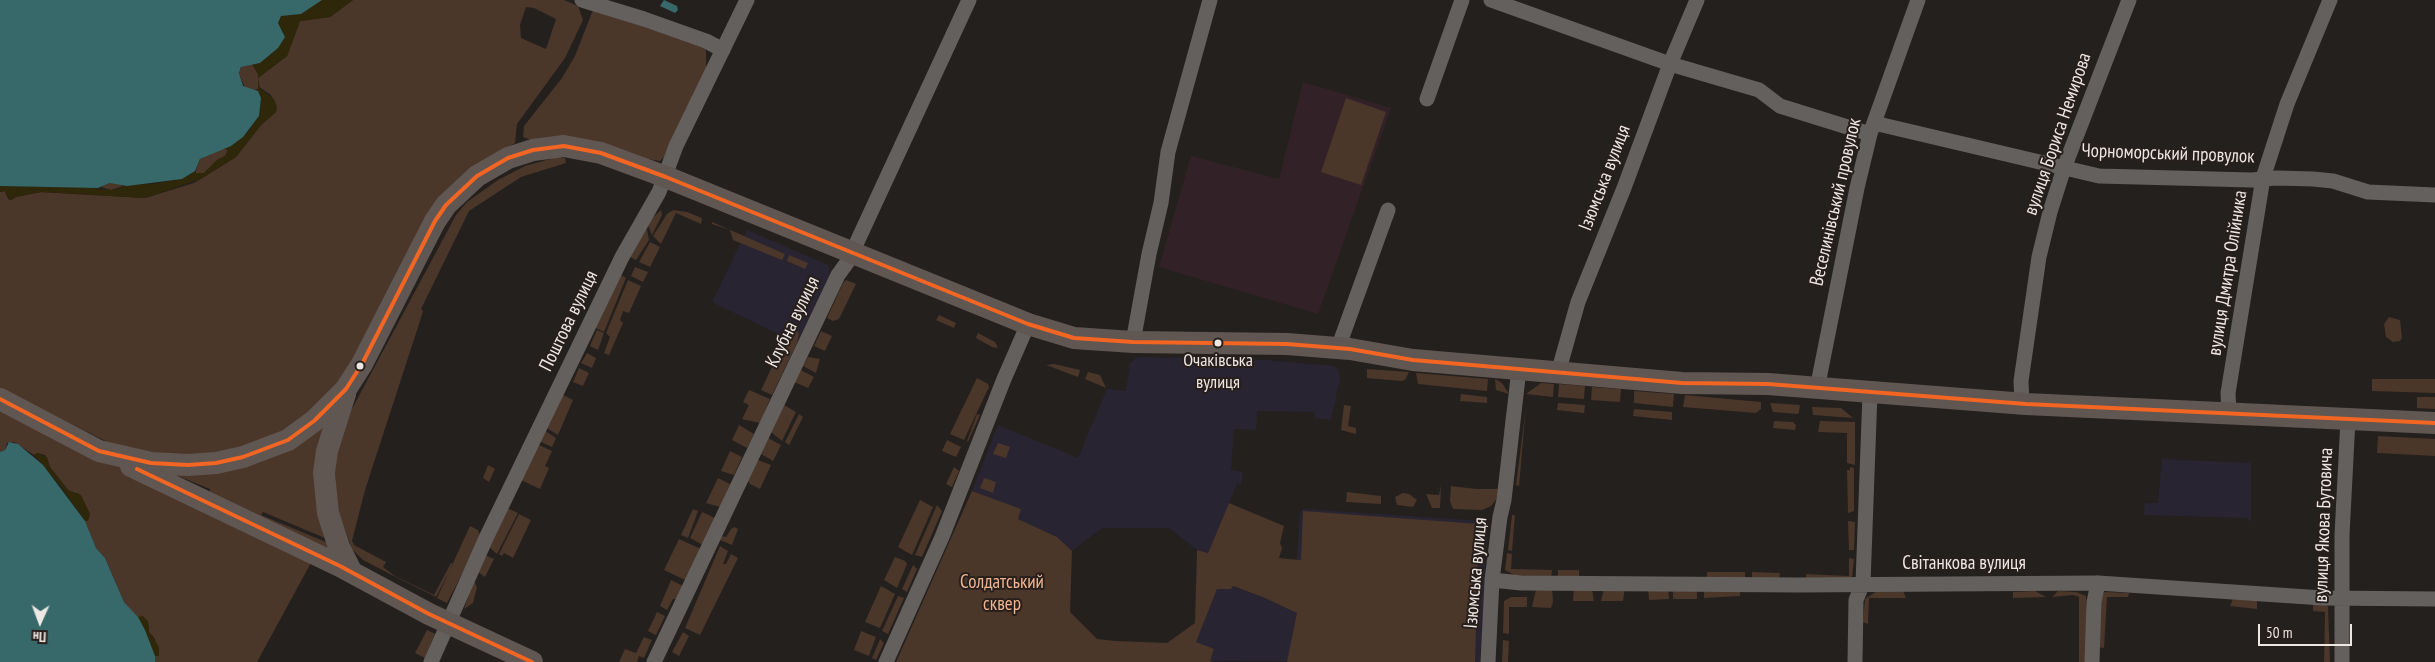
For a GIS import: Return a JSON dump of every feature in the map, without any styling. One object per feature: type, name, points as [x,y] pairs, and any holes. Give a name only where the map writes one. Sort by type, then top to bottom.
[{"type":"highway","points":[[99,450],[151,463],[188,465],[216,463],[243,457],[288,440],[303,430],[346,388],[362,364],[435,221],[446,204],[462,188],[488,169],[521,153],[564,146],[602,153],[666,177],[1028,324],[1074,338],[1133,342],[1287,344],[1338,348],[1413,360],[1682,383],[1768,384],[2022,403],[2435,423]]},
{"type":"highway","points":[[346,388],[327,451],[324,473],[328,512],[339,547],[351,571]]},
{"type":"highway","points":[[0,399],[99,450],[351,571],[449,624],[532,662]]},
{"type":"street","points":[[582,0],[644,18],[706,41],[723,50]]},
{"type":"street","name":"Поштова вулиця","points":[[431,662],[486,536],[622,257],[666,177],[676,146],[747,0]]},
{"type":"street","name":"Клубна вулиця","points":[[654,662],[838,275],[854,254],[857,242],[969,0]]},
{"type":"street","points":[[1133,342],[1149,254],[1161,203],[1168,152],[1210,0]]},
{"type":"street","points":[[1427,99],[1462,0]]},
{"type":"street","name":"Чорноморський провулок","points":[[1490,0],[1670,64],[1759,90],[1780,106],[1872,128],[1971,144],[2099,176],[2251,180],[2263,178],[2313,179],[2333,181],[2368,192],[2435,195]]},
{"type":"street","name":"Ізюмська вулиця","points":[[1558,372],[1578,302],[1624,188],[1670,64],[1697,0]]},
{"type":"street","name":"Веселинівський провулок","points":[[1817,389],[1856,188],[1872,128],[1918,0]]},
{"type":"street","name":"вулиця Бориса Немирова","points":[[2022,403],[2021,381],[2039,258],[2064,168],[2128,0]]},
{"type":"street","name":"вулиця Дмитра Олійника","points":[[2229,414],[2228,393],[2263,178],[2287,104],[2330,0]]},
{"type":"street","points":[[1338,348],[1388,210]]},
{"type":"street","points":[[886,662],[942,537],[1004,378],[1028,324]]},
{"type":"street","name":"Ізюмська вулиця","points":[[1488,662],[1492,580],[1504,500],[1519,370]]},
{"type":"street","points":[[1855,662],[1856,600],[1863,583],[1870,393]]},
{"type":"street","name":"вулиця Якова Бутовича","points":[[2342,662],[2342,535],[2348,419]]},
{"type":"street","name":"Світанкова вулиця","points":[[1492,580],[1521,583],[1627,584],[2098,583],[2342,599],[2435,599]]},
{"type":"street","points":[[2092,662],[2094,602],[2098,583]]},
{"type":"shaded area","points":[[1303,82],[1391,108],[1318,314],[1159,267],[1191,156],[1279,179]]},
{"type":"shaded area","points":[[747,230],[828,265],[830,276],[797,343],[712,302]]},
{"type":"shaded area","points":[[1138,357],[1267,360],[1334,366],[1338,370],[1340,378],[1331,420],[1314,418],[1315,412],[1257,411],[1256,430],[1234,429],[1231,470],[1243,472],[1241,485],[1237,484],[1208,553],[1197,550],[1169,528],[1102,528],[1072,551],[1057,537],[1018,519],[1020,509],[972,491],[998,425],[1078,458],[1107,389],[1126,391],[1130,363]]},
{"type":"shaded area","points":[[2162,459],[2251,463],[2251,523],[2248,518],[2144,515],[2145,503],[2158,503]]},
{"type":"shaded area","points":[[1303,509],[1483,521],[1487,527],[1487,536],[1480,662],[1210,661],[1195,642],[1217,589],[1231,589],[1232,586],[1288,607],[1288,609],[1300,560],[1297,560],[1300,513]]},
{"type":"green space","points":[[353,0],[564,0],[578,6],[583,20],[565,58],[517,124],[515,143],[492,156],[339,385],[299,426],[214,457],[130,453],[0,389],[0,192],[5,191],[8,199],[11,200],[16,197],[41,192],[145,198],[194,183],[236,157],[261,125],[276,112],[271,95],[258,86],[258,78],[287,56],[300,21],[330,17]],"holes":[[[526,7],[534,8],[556,19],[546,49],[521,38],[520,25]]]},
{"type":"green space","points":[[593,10],[702,45],[706,51],[706,70],[664,157],[660,161],[531,140],[523,137],[524,126],[562,78],[575,56]]},
{"type":"green space","points":[[252,64],[258,74],[258,89],[254,90],[245,88],[239,73],[242,66]]},
{"type":"green space","points":[[1346,98],[1386,112],[1361,185],[1321,172]]},
{"type":"green space","points":[[223,148],[228,150],[225,156],[217,160],[204,173],[195,173],[200,159]]},
{"type":"green space","points":[[554,158],[565,158],[566,163],[521,177],[469,211],[421,309],[423,311],[420,321],[365,490],[352,541],[354,545],[386,562],[383,567],[395,576],[434,595],[451,563],[453,564],[436,597],[363,560],[352,549],[338,510],[335,473],[336,452],[346,420],[456,215],[467,202],[498,180],[525,166]]},
{"type":"green space","points":[[110,183],[117,183],[123,186],[111,190],[101,187]]},
{"type":"green space","points":[[661,210],[662,215],[652,235],[647,223]]},
{"type":"green space","points":[[673,210],[687,212],[702,218],[701,224],[676,213],[661,244],[653,236],[667,214]]},
{"type":"green space","points":[[712,222],[785,254],[782,260],[733,240],[730,230],[712,224]]},
{"type":"green space","points":[[647,229],[649,240],[636,260],[628,256]]},
{"type":"green space","points":[[650,242],[660,247],[650,267],[639,262]]},
{"type":"green space","points":[[789,255],[808,263],[805,269],[787,261]]},
{"type":"green space","points":[[635,267],[648,272],[643,282],[631,276]]},
{"type":"green space","points":[[619,274],[626,278],[604,332],[594,327]]},
{"type":"green space","points":[[628,280],[641,286],[629,313],[623,311],[620,320],[623,323],[609,355],[604,353],[610,337],[606,333]]},
{"type":"green space","points":[[846,280],[856,284],[839,319],[833,321],[827,318]]},
{"type":"green space","points":[[939,315],[956,323],[954,328],[936,320]]},
{"type":"green space","points":[[2389,317],[2400,320],[2402,338],[2400,341],[2393,342],[2386,337],[2384,324]]},
{"type":"green space","points":[[794,328],[799,333],[797,343],[772,395],[761,390],[790,329]]},
{"type":"green space","points":[[597,330],[604,333],[598,350],[590,346]]},
{"type":"green space","points":[[821,331],[832,336],[825,351],[814,346]]},
{"type":"green space","points":[[978,333],[995,342],[998,348],[992,347],[976,338]]},
{"type":"green space","points":[[587,353],[596,358],[592,368],[581,363]]},
{"type":"green space","points":[[808,357],[820,359],[816,373],[803,366]]},
{"type":"green space","points":[[1054,364],[1080,370],[1078,377],[1046,365]]},
{"type":"green space","points":[[579,368],[589,373],[583,386],[573,382]]},
{"type":"green space","points":[[1367,369],[1409,372],[1405,380],[1401,381],[1367,378]]},
{"type":"green space","points":[[801,370],[814,377],[808,388],[794,382]]},
{"type":"green space","points":[[1088,372],[1100,375],[1106,388],[1085,379]]},
{"type":"green space","points":[[1416,373],[1488,379],[1487,391],[1418,384]]},
{"type":"green space","points":[[977,378],[988,384],[989,387],[964,440],[950,434]]},
{"type":"green space","points":[[1495,379],[1502,383],[1509,394],[1496,390]]},
{"type":"green space","points":[[2372,379],[2435,379],[2435,393],[2372,391]]},
{"type":"green space","points":[[1541,383],[1554,384],[1553,397],[1526,394]]},
{"type":"green space","points":[[1559,384],[1585,386],[1584,399],[1558,397]]},
{"type":"green space","points":[[1592,387],[1621,389],[1620,402],[1591,400]]},
{"type":"green space","points":[[749,390],[770,399],[760,423],[742,419],[749,405],[743,402]]},
{"type":"green space","points":[[1634,391],[1674,394],[1673,407],[1634,403]]},
{"type":"green space","points":[[561,394],[573,400],[558,435],[545,427]]},
{"type":"green space","points":[[1461,394],[1487,397],[1487,403],[1460,401]]},
{"type":"green space","points":[[1685,395],[1761,402],[1761,409],[1756,413],[1683,407]]},
{"type":"green space","points":[[2417,397],[2435,397],[2435,409],[2417,408]]},
{"type":"green space","points":[[1558,403],[1585,405],[1584,413],[1557,410]]},
{"type":"green space","points":[[1770,403],[1800,405],[1799,412],[1798,414],[1773,412]]},
{"type":"green space","points":[[784,405],[796,412],[782,441],[771,432]]},
{"type":"green space","points":[[1344,405],[1351,406],[1348,426],[1356,428],[1356,434],[1341,430]]},
{"type":"green space","points":[[1526,407],[1525,417],[1519,486],[1516,485]]},
{"type":"green space","points":[[1812,407],[1841,408],[1853,418],[1813,415]]},
{"type":"green space","points":[[0,408],[312,561],[257,662],[155,662],[155,656],[159,656],[155,639],[149,632],[149,626],[131,611],[124,602],[105,558],[96,548],[90,534],[85,521],[88,520],[90,514],[78,493],[71,493],[68,490],[50,467],[45,455],[38,453],[34,455],[14,442],[7,443],[5,450],[0,452]]},
{"type":"green space","points":[[1634,409],[1672,412],[1672,420],[1633,416]]},
{"type":"green space","points":[[1506,413],[1508,414],[1500,495],[1491,506],[1482,510],[1453,509],[1450,501],[1451,486],[1499,489]]},
{"type":"green space","points":[[799,414],[803,417],[789,445],[785,442]]},
{"type":"green space","points":[[977,414],[980,415],[968,442],[967,441]]},
{"type":"green space","points":[[1774,421],[1793,422],[1796,425],[1795,430],[1773,428]]},
{"type":"green space","points":[[1820,421],[1855,422],[1855,465],[1847,463],[1847,433],[1818,432]]},
{"type":"green space","points":[[327,423],[332,541],[263,512],[261,515],[333,545],[335,552],[210,493],[210,489],[168,472]]},
{"type":"green space","points":[[739,425],[754,434],[747,448],[732,440]]},
{"type":"green space","points":[[544,430],[556,438],[552,447],[539,441]]},
{"type":"green space","points":[[2378,436],[2435,439],[2435,456],[2377,453]]},
{"type":"green space","points":[[768,438],[781,445],[773,461],[761,454]]},
{"type":"green space","points":[[947,440],[961,447],[956,457],[942,451]]},
{"type":"green space","points":[[998,443],[1010,447],[1006,458],[993,454]]},
{"type":"green space","points":[[537,444],[552,451],[545,466],[549,468],[540,489],[521,480]]},
{"type":"green space","points":[[730,451],[742,457],[734,475],[721,471]]},
{"type":"green space","points":[[758,460],[771,465],[760,489],[748,481]]},
{"type":"green space","points":[[488,465],[495,469],[489,482],[483,478]]},
{"type":"green space","points":[[954,467],[959,471],[952,487],[946,484]]},
{"type":"green space","points":[[1850,467],[1854,468],[1854,511],[1848,513],[1847,470],[1850,470]]},
{"type":"green space","points":[[718,478],[730,484],[720,507],[706,503]]},
{"type":"green space","points":[[984,478],[996,482],[993,493],[980,488]]},
{"type":"green space","points":[[1441,485],[1440,508],[1432,508],[1426,494],[1439,495]]},
{"type":"green space","name":"Солдатський сквер","points":[[972,491],[1021,509],[1018,519],[1057,537],[1072,551],[1070,612],[1097,639],[1115,641],[1167,643],[1195,623],[1197,550],[1208,553],[1229,503],[1284,526],[1279,558],[1288,559],[1301,560],[1303,511],[1479,524],[1475,662],[1287,662],[1297,613],[1233,586],[1231,589],[1217,589],[1196,642],[1214,649],[1210,661],[1214,662],[896,662]]},
{"type":"green space","points":[[1347,492],[1381,496],[1381,504],[1346,502]]},
{"type":"green space","points":[[1403,493],[1409,494],[1417,500],[1413,507],[1397,505],[1395,497]]},
{"type":"green space","points":[[920,500],[933,507],[912,555],[898,547]]},
{"type":"green space","points":[[937,505],[942,511],[922,557],[915,555]]},
{"type":"green space","points":[[507,508],[518,513],[497,554],[489,547]]},
{"type":"green space","points":[[693,509],[698,511],[688,538],[681,535]]},
{"type":"green space","points":[[702,512],[715,518],[703,545],[690,538]]},
{"type":"green space","points":[[519,514],[531,520],[513,558],[504,553],[502,556],[499,554]]},
{"type":"green space","points":[[1512,515],[1515,515],[1512,551],[1508,550]]},
{"type":"green space","points":[[1848,521],[1855,522],[1854,550],[1849,550]]},
{"type":"green space","points":[[470,526],[478,530],[481,537],[447,603],[437,598]]},
{"type":"green space","points":[[734,527],[738,529],[732,545],[720,540],[722,536],[726,537]]},
{"type":"green space","points":[[679,539],[701,549],[685,580],[664,570]]},
{"type":"green space","points":[[720,546],[728,551],[723,564],[726,564],[731,554],[738,558],[700,635],[685,628]]},
{"type":"green space","points":[[1507,553],[1512,554],[1511,569],[1552,570],[1551,579],[1514,575],[1505,570]]},
{"type":"green space","points":[[485,555],[494,559],[485,577],[478,572]]},
{"type":"green space","points":[[895,557],[905,561],[907,564],[897,588],[884,580]]},
{"type":"green space","points":[[1849,558],[1854,559],[1852,578],[1806,582],[1806,574],[1849,576]]},
{"type":"green space","points":[[913,565],[917,569],[907,592],[902,589]]},
{"type":"green space","points":[[1558,570],[1579,570],[1579,580],[1558,580]]},
{"type":"green space","points":[[1707,572],[1745,572],[1745,580],[1707,580]]},
{"type":"green space","points":[[1752,572],[1780,573],[1779,581],[1752,580]]},
{"type":"green space","points":[[671,580],[683,586],[667,610],[660,606]]},
{"type":"green space","points":[[474,581],[477,587],[473,603],[464,609]]},
{"type":"green space","points":[[881,586],[895,594],[880,628],[865,622]]},
{"type":"green space","points":[[1552,588],[1553,602],[1551,608],[1532,607],[1536,590]]},
{"type":"green space","points":[[1574,588],[1592,589],[1594,601],[1573,601]]},
{"type":"green space","points":[[1625,588],[1623,601],[1601,601],[1604,589]]},
{"type":"green space","points":[[1648,588],[1668,588],[1669,599],[1649,600]]},
{"type":"green space","points":[[1673,588],[1697,588],[1697,599],[1673,599]]},
{"type":"green space","points":[[1704,588],[1740,590],[1740,596],[1704,598]]},
{"type":"green space","points":[[1877,591],[1903,591],[1906,598],[1869,598],[1868,624],[1863,622],[1865,599]]},
{"type":"green space","points":[[2035,591],[2046,597],[2013,598],[2013,592]]},
{"type":"green space","points":[[2058,591],[2076,592],[2086,596],[2088,662],[2079,662],[2079,597],[2073,595],[2052,597]]},
{"type":"green space","points":[[2105,592],[2129,593],[2128,597],[2107,597],[2104,648],[2097,647],[2102,594]]},
{"type":"green space","points":[[898,596],[904,598],[888,634],[882,631]]},
{"type":"green space","points":[[1511,597],[1527,597],[1527,607],[1509,607],[1509,634],[1503,633],[1504,601]]},
{"type":"green space","points":[[2233,599],[2257,600],[2257,609],[2230,606]]},
{"type":"green space","points":[[2313,604],[2326,604],[2328,607],[2330,662],[2324,662],[2325,612],[2313,611]]},
{"type":"green space","points":[[657,612],[665,616],[656,635],[648,631]]},
{"type":"green space","points":[[427,630],[435,634],[425,658],[415,653]]},
{"type":"green space","points":[[861,631],[876,637],[869,656],[854,650]]},
{"type":"green space","points":[[683,632],[689,636],[679,656],[672,652]]},
{"type":"green space","points":[[644,637],[652,640],[644,658],[639,656],[637,662],[619,662],[625,649],[636,653]]},
{"type":"green space","points":[[880,639],[884,643],[876,660],[872,658]]},
{"type":"green space","points":[[1503,640],[1509,641],[1508,662],[1502,662]]},
{"type":"sand","points":[[322,0],[353,0],[330,17],[300,21],[287,56],[258,78],[258,74],[252,64],[260,63],[278,48],[285,36],[278,23],[283,15],[301,14]]},
{"type":"sand","points":[[258,78],[260,89],[274,99],[277,107],[276,112],[261,125],[236,157],[201,179],[145,198],[41,192],[10,200],[5,191],[0,192],[0,186],[80,187],[111,190],[121,188],[123,185],[152,184],[182,179],[195,171],[196,173],[204,173],[217,160],[225,156],[228,150],[223,148],[231,146],[246,134],[259,116],[261,101],[256,90],[258,89]]},
{"type":"sand","points":[[37,453],[47,457],[50,467],[68,490],[81,495],[90,514],[88,521],[85,521],[59,484],[34,455]]},
{"type":"sand","points":[[143,616],[148,621],[149,632],[159,647],[159,656],[155,656],[138,617]]},
{"type":"water","points":[[0,0],[322,0],[301,14],[281,16],[278,23],[285,37],[278,48],[260,63],[241,67],[239,73],[243,86],[258,91],[261,98],[259,116],[243,137],[231,146],[200,159],[195,171],[182,179],[127,186],[110,183],[98,188],[0,186]]},
{"type":"water","points":[[664,0],[677,6],[678,10],[675,13],[660,6]]},
{"type":"water","points":[[9,442],[18,444],[43,465],[85,521],[96,548],[105,558],[124,602],[138,617],[145,630],[155,656],[155,662],[0,662],[0,452],[5,450]]},
{"type":"transit line","points":[[0,399],[99,451],[151,463],[188,465],[216,463],[243,457],[288,440],[314,421],[346,389],[362,364],[435,221],[446,205],[477,176],[508,158],[533,150],[564,146],[601,153],[666,177],[1028,324],[1074,338],[1133,342],[1287,344],[1350,349],[1413,360],[1682,383],[1768,384],[2026,404],[2435,423]]},
{"type":"transit line","points":[[137,469],[340,566],[429,614],[532,662]]},
{"type":"place","name":"Очаківська вулиця","points":[[1218,343]]}]
